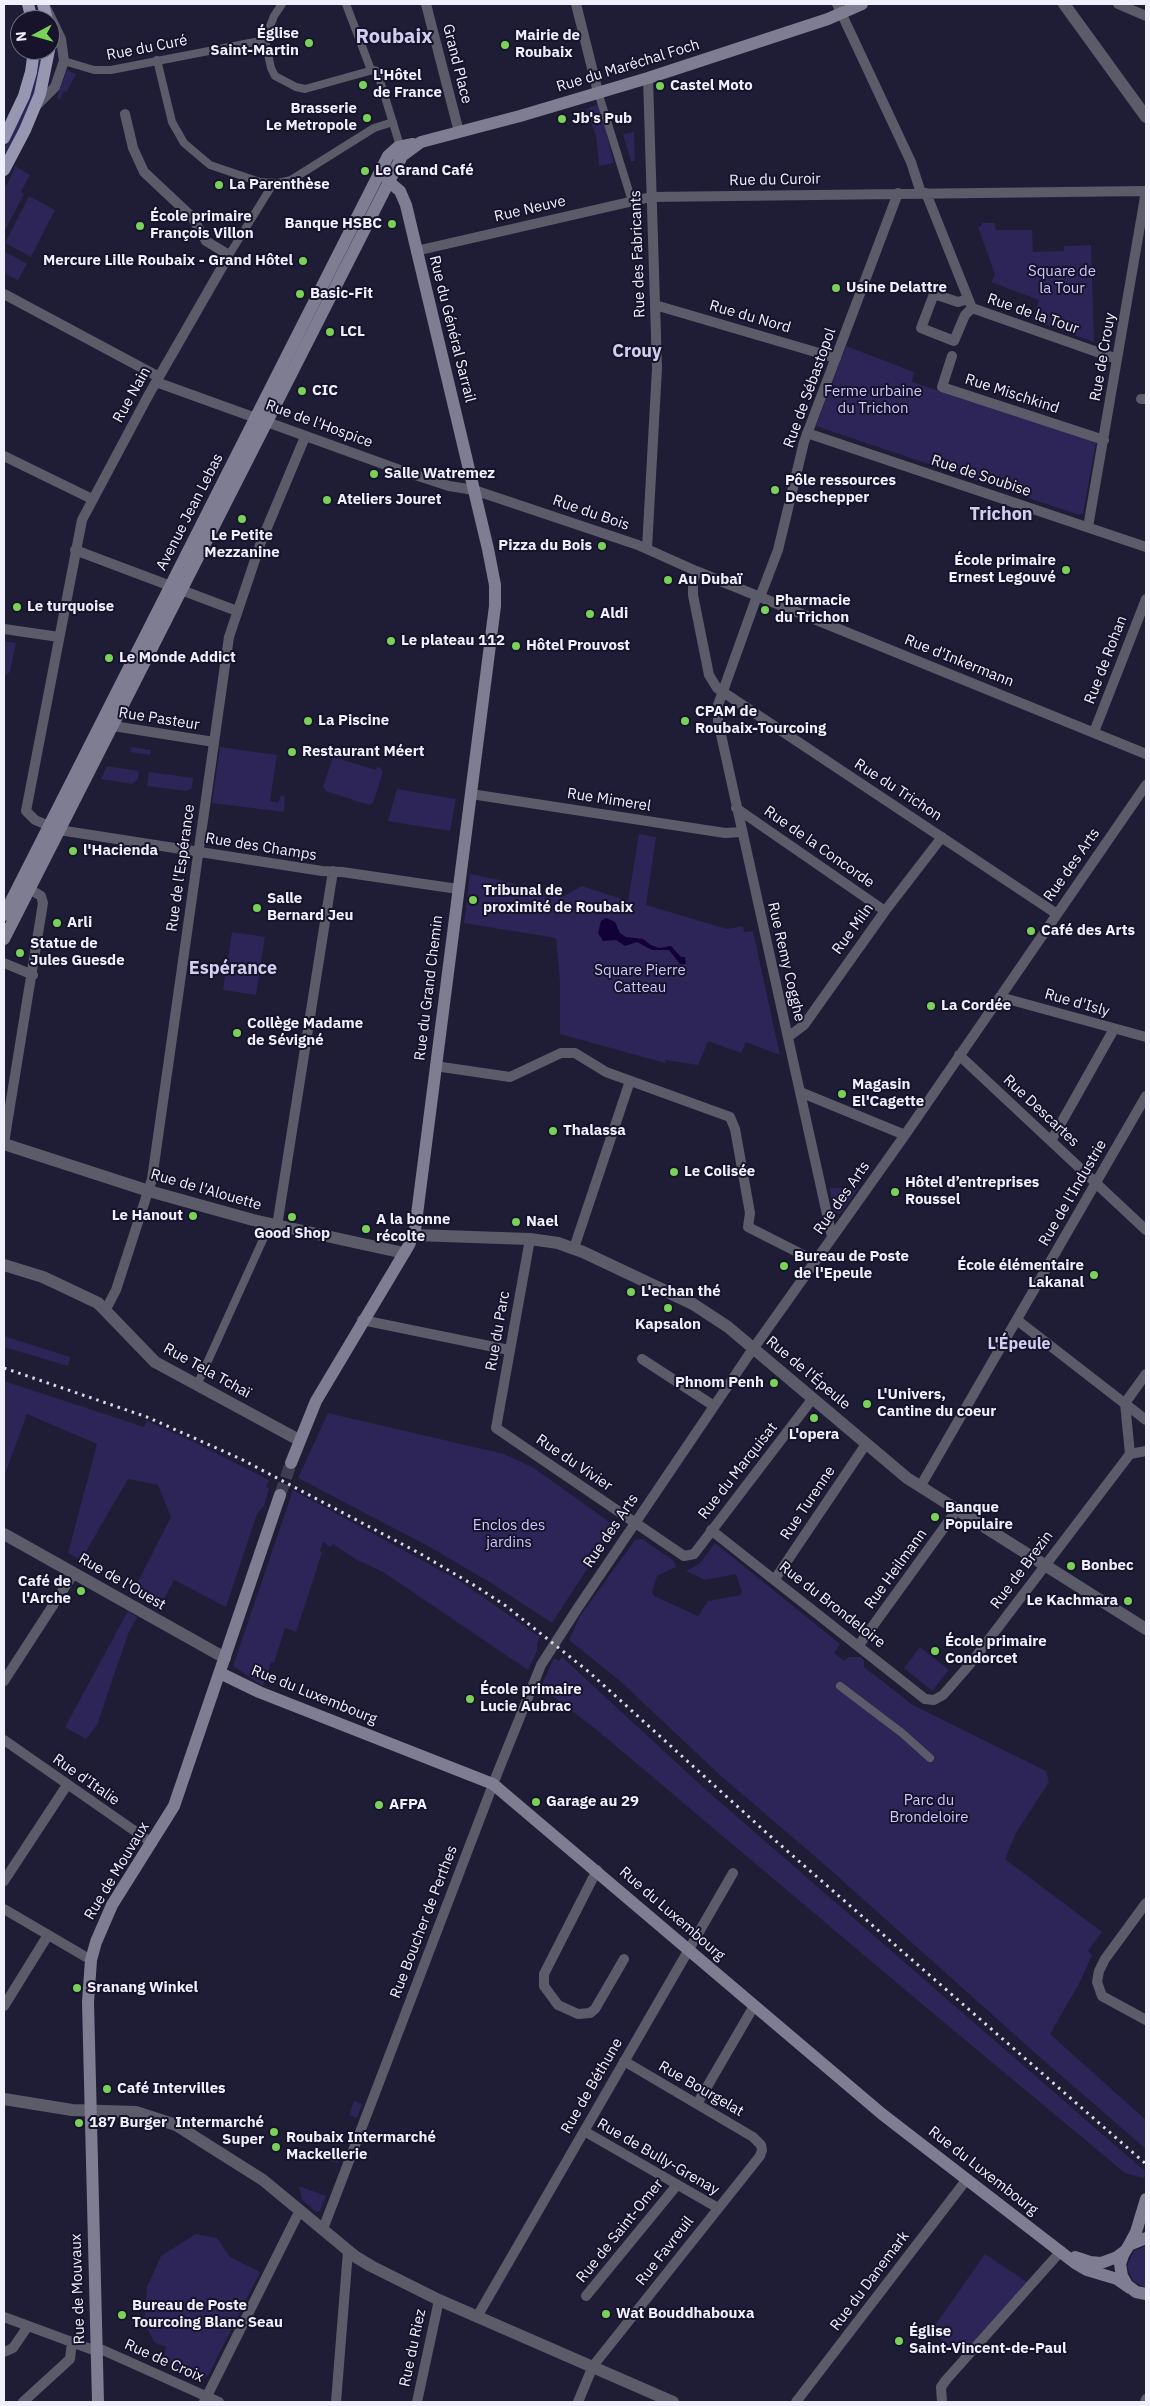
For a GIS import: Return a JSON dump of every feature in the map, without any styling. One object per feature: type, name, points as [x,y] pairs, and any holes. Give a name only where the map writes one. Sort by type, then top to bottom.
[{"type":"main road","name":"Rue du Maréchal Foch","points":[[402,150],[421,142],[648,78],[839,9],[862,4]]},
{"type":"main road","points":[[4,138],[24,96],[33,60]]},
{"type":"main road","points":[[4,170],[36,106],[46,72],[47,60]]},
{"type":"main road","name":"Avenue Jean Lebas","points":[[4,939],[25,886],[54,828],[262,420],[388,181],[402,150]]},
{"type":"main road","name":"Avenue Jean Lebas","points":[[262,420],[388,156],[402,150]]},
{"type":"main road","name":"Rue du Général Sarrail","points":[[388,181],[403,196],[474,490]]},
{"type":"main road","name":"Rue du Grand Chemin","points":[[291,1463],[316,1401],[362,1320],[414,1235],[496,599],[488,549],[474,490]]},
{"type":"main road","name":"Avenue Jean Lebas","points":[[4,915],[25,886]]},
{"type":"main road","name":"Rue de Mouvaux","points":[[98,2402],[88,2002],[91,1960],[105,1918],[177,1799],[280,1495]]},
{"type":"main road","name":"Rue du Luxembourg","points":[[220,1672],[258,1692],[494,1784],[882,2114],[1082,2268],[1117,2280],[1130,2288],[1146,2294]]},
{"type":"main road","points":[[1130,2288],[1120,2270],[1121,2260],[1136,2232],[1146,2200]]},
{"type":"main road","name":"Rue du Luxembourg","points":[[1061,2251],[1084,2260],[1101,2263],[1117,2257],[1135,2241],[1146,2238]]},
{"type":"street","points":[[36,106],[55,87],[64,61],[61,39],[43,4]]},
{"type":"street","points":[[282,4],[265,40],[271,68],[278,78],[296,87],[305,89],[375,70],[379,73],[402,150]]},
{"type":"street","points":[[346,4],[371,70]]},
{"type":"street","name":"Grand Place","points":[[426,4],[459,132]]},
{"type":"street","points":[[576,4],[598,92],[632,201]]},
{"type":"street","points":[[1064,4],[1146,114]]},
{"type":"street","points":[[1118,4],[1146,16]]},
{"type":"street","points":[[839,9],[911,162],[923,193],[1146,191]]},
{"type":"street","name":"Rue du Curé","points":[[64,61],[88,69],[105,71],[265,40]]},
{"type":"street","points":[[157,60],[172,122],[178,136],[190,150],[210,165],[260,182],[273,184],[296,177],[374,128],[393,122]]},
{"type":"street","name":"Rue des Fabricants","points":[[647,548],[656,378],[648,78]]},
{"type":"street","points":[[125,114],[133,148],[144,172],[192,217],[206,241],[229,255]]},
{"type":"street","name":"Rue Nain","points":[[54,828],[31,818],[26,807],[79,528],[92,499],[157,379],[229,255],[273,184]]},
{"type":"street","name":"Rue de Crouy","points":[[1088,527],[1146,191]]},
{"type":"street","name":"Rue de Sébastopol","points":[[722,693],[758,596],[778,550],[807,433],[898,193]]},
{"type":"street","name":"Rue du Curoir","points":[[651,197],[923,193]]},
{"type":"street","name":"Rue de la Tour","points":[[923,193],[970,304],[1118,359]]},
{"type":"street","name":"Rue Neuve","points":[[416,251],[651,197]]},
{"type":"street","name":"Rue de l'Hospice","points":[[4,294],[157,379],[305,437],[442,484],[474,490]]},
{"type":"street","points":[[934,294],[970,304],[954,341],[921,328],[934,294]]},
{"type":"street","name":"Rue du Nord","points":[[655,305],[836,358]]},
{"type":"street","name":"Rue Mischkind","points":[[952,356],[942,387],[1104,440]]},
{"type":"street","name":"Rue de Soubise","points":[[807,433],[1146,547]]},
{"type":"street","name":"Rue de l'Espérance","points":[[106,1309],[112,1300],[149,1191],[229,637],[261,542],[305,437]]},
{"type":"street","points":[[4,456],[92,499]]},
{"type":"street","name":"Rue du Bois","points":[[474,490],[647,548],[696,572]]},
{"type":"street","points":[[75,550],[237,611]]},
{"type":"street","points":[[696,572],[693,580],[693,592],[708,671],[712,683],[722,693]]},
{"type":"street","name":"Rue d'Inkermann","points":[[696,572],[1146,754]]},
{"type":"street","name":"Rue de Rohan","points":[[1094,732],[1146,599]]},
{"type":"street","points":[[4,629],[59,637]]},
{"type":"street","name":"Rue Remy Cogghe","points":[[722,693],[718,705],[718,720],[832,1237]]},
{"type":"street","name":"Rue du Trichon","points":[[722,693],[942,836],[1056,914]]},
{"type":"street","name":"Rue Pasteur","points":[[106,725],[214,742]]},
{"type":"street","name":"Rue des Arts","points":[[564,1630],[714,1406],[905,1135],[1146,785]]},
{"type":"street","name":"Rue Mimerel","points":[[472,794],[725,833],[742,832]]},
{"type":"street","name":"Rue de la Concorde","points":[[736,808],[885,911]]},
{"type":"street","name":"Rue des Champs","points":[[54,828],[198,852],[458,889]]},
{"type":"street","name":"Rue Miln","points":[[788,1037],[804,1025],[885,911],[942,836]]},
{"type":"street","points":[[196,1385],[271,1225],[333,871]]},
{"type":"street","points":[[4,1143],[44,903],[41,896],[25,886]]},
{"type":"street","points":[[4,963],[32,975]]},
{"type":"street","name":"Rue d'Isly","points":[[1000,997],[1146,1037]]},
{"type":"street","points":[[1051,1141],[1114,1029]]},
{"type":"street","points":[[435,1066],[510,1077],[561,1054],[574,1053],[606,1072],[730,1117],[735,1129],[750,1213],[748,1227],[815,1261]]},
{"type":"street","name":"Rue Descartes","points":[[959,1054],[1146,1230]]},
{"type":"street","points":[[4,1080],[14,1086]]},
{"type":"street","points":[[574,1248],[630,1081]]},
{"type":"street","points":[[800,1092],[905,1135]]},
{"type":"street","name":"Rue de l'Industrie","points":[[920,1487],[1146,1096]]},
{"type":"street","name":"Rue de l'Alouette","points":[[4,1143],[149,1191],[271,1225],[404,1253]]},
{"type":"street","name":"Rue de l'Épeule","points":[[414,1235],[530,1239],[558,1242],[705,1311],[754,1349],[920,1487],[1146,1629]]},
{"type":"street","name":"Rue du Parc","points":[[496,1428],[530,1239]]},
{"type":"street","name":"Rue Tela Tchaï","points":[[4,1265],[54,1282],[91,1299],[106,1309],[150,1359],[300,1440]]},
{"type":"street","points":[[362,1320],[509,1350]]},
{"type":"street","points":[[1017,1320],[1146,1420]]},
{"type":"street","points":[[642,1358],[714,1406]]},
{"type":"street","points":[[1146,1374],[1125,1403],[1130,1454],[1146,1451]]},
{"type":"street","name":"Rue du Marquisat","points":[[684,1556],[694,1554],[813,1398]]},
{"type":"street","name":"Rue du Vivier","points":[[496,1428],[684,1556]]},
{"type":"street","name":"Rue Turenne","points":[[775,1579],[866,1444]]},
{"type":"street","name":"Rue de Brezin","points":[[934,1700],[943,1694],[971,1663],[1130,1454]]},
{"type":"street","name":"Rue Heilmann","points":[[859,1645],[956,1511]]},
{"type":"street","name":"Rue du Brondeloire","points":[[711,1530],[925,1699],[934,1700]]},
{"type":"street","name":"Rue de l'Ouest","points":[[4,1534],[225,1658]]},
{"type":"street","points":[[4,1681],[74,1573]]},
{"type":"street","name":"Rue Boucher de Perthes","points":[[323,2230],[535,1677],[564,1630]]},
{"type":"street","points":[[840,1686],[930,1758]]},
{"type":"street","name":"Rue d'Italie","points":[[4,1740],[152,1843]]},
{"type":"street","points":[[4,1881],[67,1785]]},
{"type":"street","points":[[597,1870],[544,1974],[544,1986],[558,2004],[578,2014],[590,2012],[595,2009],[624,1959]]},
{"type":"street","name":"Rue de Béthune","points":[[478,2315],[733,1873]]},
{"type":"street","points":[[1146,1903],[1105,1959],[1099,1971],[1097,1982],[1099,1992],[1106,1999],[1146,2020]]},
{"type":"street","points":[[4,1909],[91,1960]]},
{"type":"street","points":[[4,2006],[48,1936]]},
{"type":"street","points":[[698,2104],[754,2006]]},
{"type":"street","name":"Rue Bourgelat","points":[[624,2061],[753,2137],[761,2145]]},
{"type":"street","points":[[4,2099],[63,2109],[136,2112],[176,2125],[204,2140],[263,2180],[348,2251],[371,2266],[439,2300],[478,2315],[593,2366],[658,2399],[673,2402]]},
{"type":"street","name":"Rue de Bully-Grenay","points":[[584,2131],[718,2208]]},
{"type":"street","name":"Rue Favreuil","points":[[578,2402],[593,2366],[760,2156],[761,2145]]},
{"type":"street","name":"Rue du Danemark","points":[[796,2402],[967,2179]]},
{"type":"street","name":"Rue de Saint-Omer","points":[[586,2296],[677,2185]]},
{"type":"street","points":[[205,2400],[305,2214]]},
{"type":"street","points":[[336,2402],[348,2251]]},
{"type":"street","points":[[942,2402],[941,2387],[946,2380],[1061,2251]]},
{"type":"street","name":"Rue du Riez","points":[[417,2402],[439,2300]]},
{"type":"street","name":"Rue de Croix","points":[[4,2317],[96,2349],[205,2400],[219,2402]]},
{"type":"street","points":[[4,2352],[12,2348],[28,2326]]},
{"type":"street","points":[[23,2402],[70,2359],[72,2342]]},
{"type":"green space","points":[[36,60],[41,60],[37,86],[24,120],[4,158],[4,148],[22,114]]},
{"type":"green space","points":[[67,70],[76,74],[67,91],[63,92],[60,99],[57,98]]},
{"type":"green space","points":[[599,104],[614,163],[599,166],[596,136],[586,109]]},
{"type":"green space","points":[[634,132],[635,161],[631,161],[623,134]]},
{"type":"green space","points":[[15,166],[30,175],[21,192],[24,194],[4,232],[4,187],[8,183]]},
{"type":"green space","points":[[29,196],[55,210],[31,257],[5,243]]},
{"type":"green space","name":"Square de la Tour","points":[[982,223],[995,223],[996,230],[1032,230],[1033,252],[1064,251],[1064,246],[1091,245],[1094,342],[1032,320],[1039,300],[991,282],[995,275],[978,227]]},
{"type":"green space","points":[[4,251],[27,264],[18,280],[4,273]]},
{"type":"green space","name":"Ferme urbaine du Trichon","points":[[846,346],[914,372],[912,382],[1096,442],[1083,513],[1079,515],[816,426]]},
{"type":"green space","points":[[4,641],[16,643],[10,672],[4,676]]},
{"type":"green space","points":[[131,747],[151,750],[150,755],[130,752]]},
{"type":"green space","points":[[220,747],[277,755],[270,801],[278,803],[281,795],[285,796],[284,812],[212,803]]},
{"type":"green space","points":[[337,754],[341,755],[340,759],[376,770],[377,767],[381,768],[383,772],[373,803],[369,805],[326,791],[323,787],[333,757]]},
{"type":"green space","points":[[107,766],[139,771],[138,779],[132,784],[101,779]]},
{"type":"green space","points":[[149,772],[193,778],[192,788],[187,791],[147,786]]},
{"type":"green space","points":[[397,789],[456,799],[450,831],[388,821]]},
{"type":"green space","name":"Square Pierre Catteau","points":[[639,834],[656,837],[646,905],[727,929],[743,926],[744,932],[753,931],[780,1055],[746,1042],[741,1053],[708,1041],[698,1065],[665,1060],[665,1063],[560,1034],[560,982],[556,938],[464,923],[470,874],[562,897],[582,886],[628,901]]},
{"type":"green space","points":[[232,932],[265,937],[256,995],[223,990]]},
{"type":"green space","points":[[830,1188],[858,1188],[840,1214],[833,1211]]},
{"type":"green space","points":[[4,1336],[70,1357],[68,1366],[4,1347]]},
{"type":"green space","points":[[4,1381],[144,1427],[147,1421],[194,1442],[269,1480],[266,1487],[269,1488],[264,1506],[257,1514],[226,1607],[174,1580],[159,1609],[132,1593],[171,1517],[158,1485],[128,1479],[81,1560],[68,1553],[97,1444],[27,1414],[4,1477]]},
{"type":"green space","name":"Enclos des jardins","points":[[328,1413],[504,1454],[534,1468],[615,1526],[552,1623],[491,1583],[428,1546],[298,1478]]},
{"type":"green space","points":[[293,1490],[460,1581],[540,1637],[537,1651],[528,1670],[383,1572],[355,1559],[333,1544],[330,1547],[323,1542],[320,1551],[322,1553],[296,1632],[285,1628],[274,1663],[271,1662],[263,1686],[233,1666]]},
{"type":"green space","name":"Parc du Brondeloire","points":[[642,1539],[674,1561],[676,1567],[657,1576],[652,1592],[654,1596],[698,1616],[708,1601],[740,1595],[742,1592],[736,1574],[705,1580],[686,1571],[699,1564],[715,1543],[840,1644],[834,1653],[844,1661],[849,1657],[861,1657],[864,1661],[864,1667],[913,1705],[1046,1771],[1049,1782],[1016,1833],[1005,1859],[1102,1932],[1088,1951],[1092,1955],[1080,1982],[1050,2034],[1146,2120],[1146,2149],[1034,2052],[826,1866],[721,1776],[620,1681],[569,1640],[580,1616],[635,1540]]},
{"type":"green space","points":[[128,1611],[137,1617],[128,1634],[97,1725],[86,1739],[65,1727]]},
{"type":"green space","points":[[920,1647],[949,1670],[932,1691],[904,1668]]},
{"type":"green space","points":[[562,1657],[705,1789],[1146,2172],[1146,2175],[1143,2178],[1125,2173],[598,1731],[541,1687],[554,1658],[559,1661]]},
{"type":"green space","points":[[354,2101],[362,2104],[357,2118],[349,2115]]},
{"type":"green space","points":[[337,2147],[344,2150],[338,2163],[331,2161]]},
{"type":"green space","points":[[299,2186],[326,2196],[320,2211],[316,2212],[302,2200]]},
{"type":"green space","points":[[196,2234],[217,2238],[230,2257],[260,2272],[208,2376],[199,2380],[162,2362],[166,2347],[155,2343],[144,2323],[147,2287],[161,2256]]},
{"type":"green space","points":[[1146,2246],[1146,2288],[1133,2281],[1127,2266],[1134,2251]]},
{"type":"green space","points":[[985,2254],[1027,2282],[963,2356],[931,2331]]},
{"type":"shaded area","points":[[606,918],[615,922],[620,933],[626,937],[643,939],[659,948],[671,946],[681,957],[685,957],[686,964],[680,964],[669,950],[652,950],[637,942],[625,946],[616,940],[603,941],[598,933],[601,921]]},
{"type":"tunnel","points":[[280,1495],[291,1463]]},
{"type":"railway","points":[[4,1368],[147,1417],[241,1459],[419,1553],[506,1606],[589,1672],[769,1835],[1146,2164]]},
{"type":"place","name":"Église Saint-Martin","points":[[309,43]]},
{"type":"place","name":"Mairie de Roubaix","points":[[505,45]]},
{"type":"place","name":"L'Hôtel de France","points":[[363,85]]},
{"type":"place","name":"Castel Moto","points":[[660,86]]},
{"type":"place","name":"Brasserie Le Metropole","points":[[367,118]]},
{"type":"place","name":"Jb's Pub","points":[[562,119]]},
{"type":"place","name":"Le Grand Café","points":[[365,171]]},
{"type":"place","name":"La Parenthèse","points":[[219,185]]},
{"type":"place","name":"Banque HSBC","points":[[392,224]]},
{"type":"place","name":"École primaire François Villon","points":[[140,226]]},
{"type":"place","name":"Mercure Lille Roubaix - Grand Hôtel","points":[[303,261]]},
{"type":"place","name":"Usine Delattre","points":[[836,288]]},
{"type":"place","name":"Basic-Fit","points":[[300,294]]},
{"type":"place","name":"LCL","points":[[330,332]]},
{"type":"place","name":"CIC","points":[[302,391]]},
{"type":"place","name":"Salle Watremez","points":[[374,474]]},
{"type":"place","name":"Pôle ressources Deschepper","points":[[775,490]]},
{"type":"place","name":"Ateliers Jouret","points":[[327,500]]},
{"type":"place","name":"Le Petite Mezzanine","points":[[242,519]]},
{"type":"place","name":"Pizza du Bois","points":[[602,546]]},
{"type":"place","name":"École primaire Ernest Legouvé","points":[[1066,570]]},
{"type":"place","name":"Au Dubaï","points":[[668,580]]},
{"type":"place","name":"Le turquoise","points":[[17,607]]},
{"type":"place","name":"Pharmacie du Trichon","points":[[765,610]]},
{"type":"place","name":"Aldi","points":[[590,614]]},
{"type":"place","name":"Le plateau 112","points":[[391,641]]},
{"type":"place","name":"Hôtel Prouvost","points":[[516,646]]},
{"type":"place","name":"Le Monde Addict","points":[[109,658]]},
{"type":"place","name":"La Piscine","points":[[308,721]]},
{"type":"place","name":"CPAM de Roubaix-Tourcoing","points":[[685,721]]},
{"type":"place","name":"Restaurant Méert","points":[[292,752]]},
{"type":"place","name":"l'Hacienda","points":[[73,851]]},
{"type":"place","name":"Tribunal de proximité de Roubaix","points":[[473,900]]},
{"type":"place","name":"Salle Bernard Jeu","points":[[257,908]]},
{"type":"place","name":"Arli","points":[[57,923]]},
{"type":"place","name":"Café des Arts","points":[[1031,931]]},
{"type":"place","name":"Statue de Jules Guesde","points":[[20,953]]},
{"type":"place","name":"La Cordée","points":[[931,1006]]},
{"type":"place","name":"Collège Madame de Sévigné","points":[[237,1033]]},
{"type":"place","name":"Magasin El'Cagette","points":[[842,1094]]},
{"type":"place","name":"Thalassa","points":[[553,1131]]},
{"type":"place","name":"Le Colisée","points":[[674,1172]]},
{"type":"place","name":"Hôtel d’entreprises Roussel","points":[[895,1192]]},
{"type":"place","name":"Le Hanout","points":[[193,1216]]},
{"type":"place","name":"Good Shop","points":[[292,1217]]},
{"type":"place","name":"Nael","points":[[516,1222]]},
{"type":"place","name":"A la bonne récolte","points":[[366,1229]]},
{"type":"place","name":"Bureau de Poste de l'Epeule","points":[[784,1266]]},
{"type":"place","name":"École élémentaire Lakanal","points":[[1094,1275]]},
{"type":"place","name":"L'echan thé","points":[[631,1292]]},
{"type":"place","name":"Kapsalon","points":[[668,1308]]},
{"type":"place","name":"Phnom Penh","points":[[774,1383]]},
{"type":"place","name":"L'Univers, Cantine du coeur","points":[[867,1404]]},
{"type":"place","name":"L'opera","points":[[814,1418]]},
{"type":"place","name":"Banque Populaire","points":[[935,1517]]},
{"type":"place","name":"Bonbec","points":[[1071,1566]]},
{"type":"place","name":"Café de l'Arche","points":[[81,1591]]},
{"type":"place","name":"Le Kachmara","points":[[1128,1601]]},
{"type":"place","name":"École primaire Condorcet","points":[[935,1651]]},
{"type":"place","name":"École primaire Lucie Aubrac","points":[[470,1699]]},
{"type":"place","name":"Garage au 29","points":[[536,1802]]},
{"type":"place","name":"AFPA","points":[[379,1805]]},
{"type":"place","name":"Sranang Winkel","points":[[77,1988]]},
{"type":"place","name":"Café Intervilles","points":[[107,2089]]},
{"type":"place","name":"187 Burger","points":[[79,2123]]},
{"type":"place","name":"Intermarché Super","points":[[274,2132]]},
{"type":"place","name":"Roubaix Intermarché Mackellerie","points":[[276,2147]]},
{"type":"place","name":"Wat Bouddhabouxa","points":[[606,2314]]},
{"type":"place","name":"Bureau de Poste Tourcoing Blanc Seau","points":[[122,2315]]},
{"type":"place","name":"Église Saint-Vincent-de-Paul","points":[[899,2341]]},
{"type":"district","name":"Roubaix","points":[[394,37]]},
{"type":"district","name":"Crouy","points":[[637,352]]},
{"type":"district","name":"Trichon","points":[[1001,515]]},
{"type":"district","name":"Espérance","points":[[233,969]]},
{"type":"district","name":"L'Épeule","points":[[1019,1344]]}]
